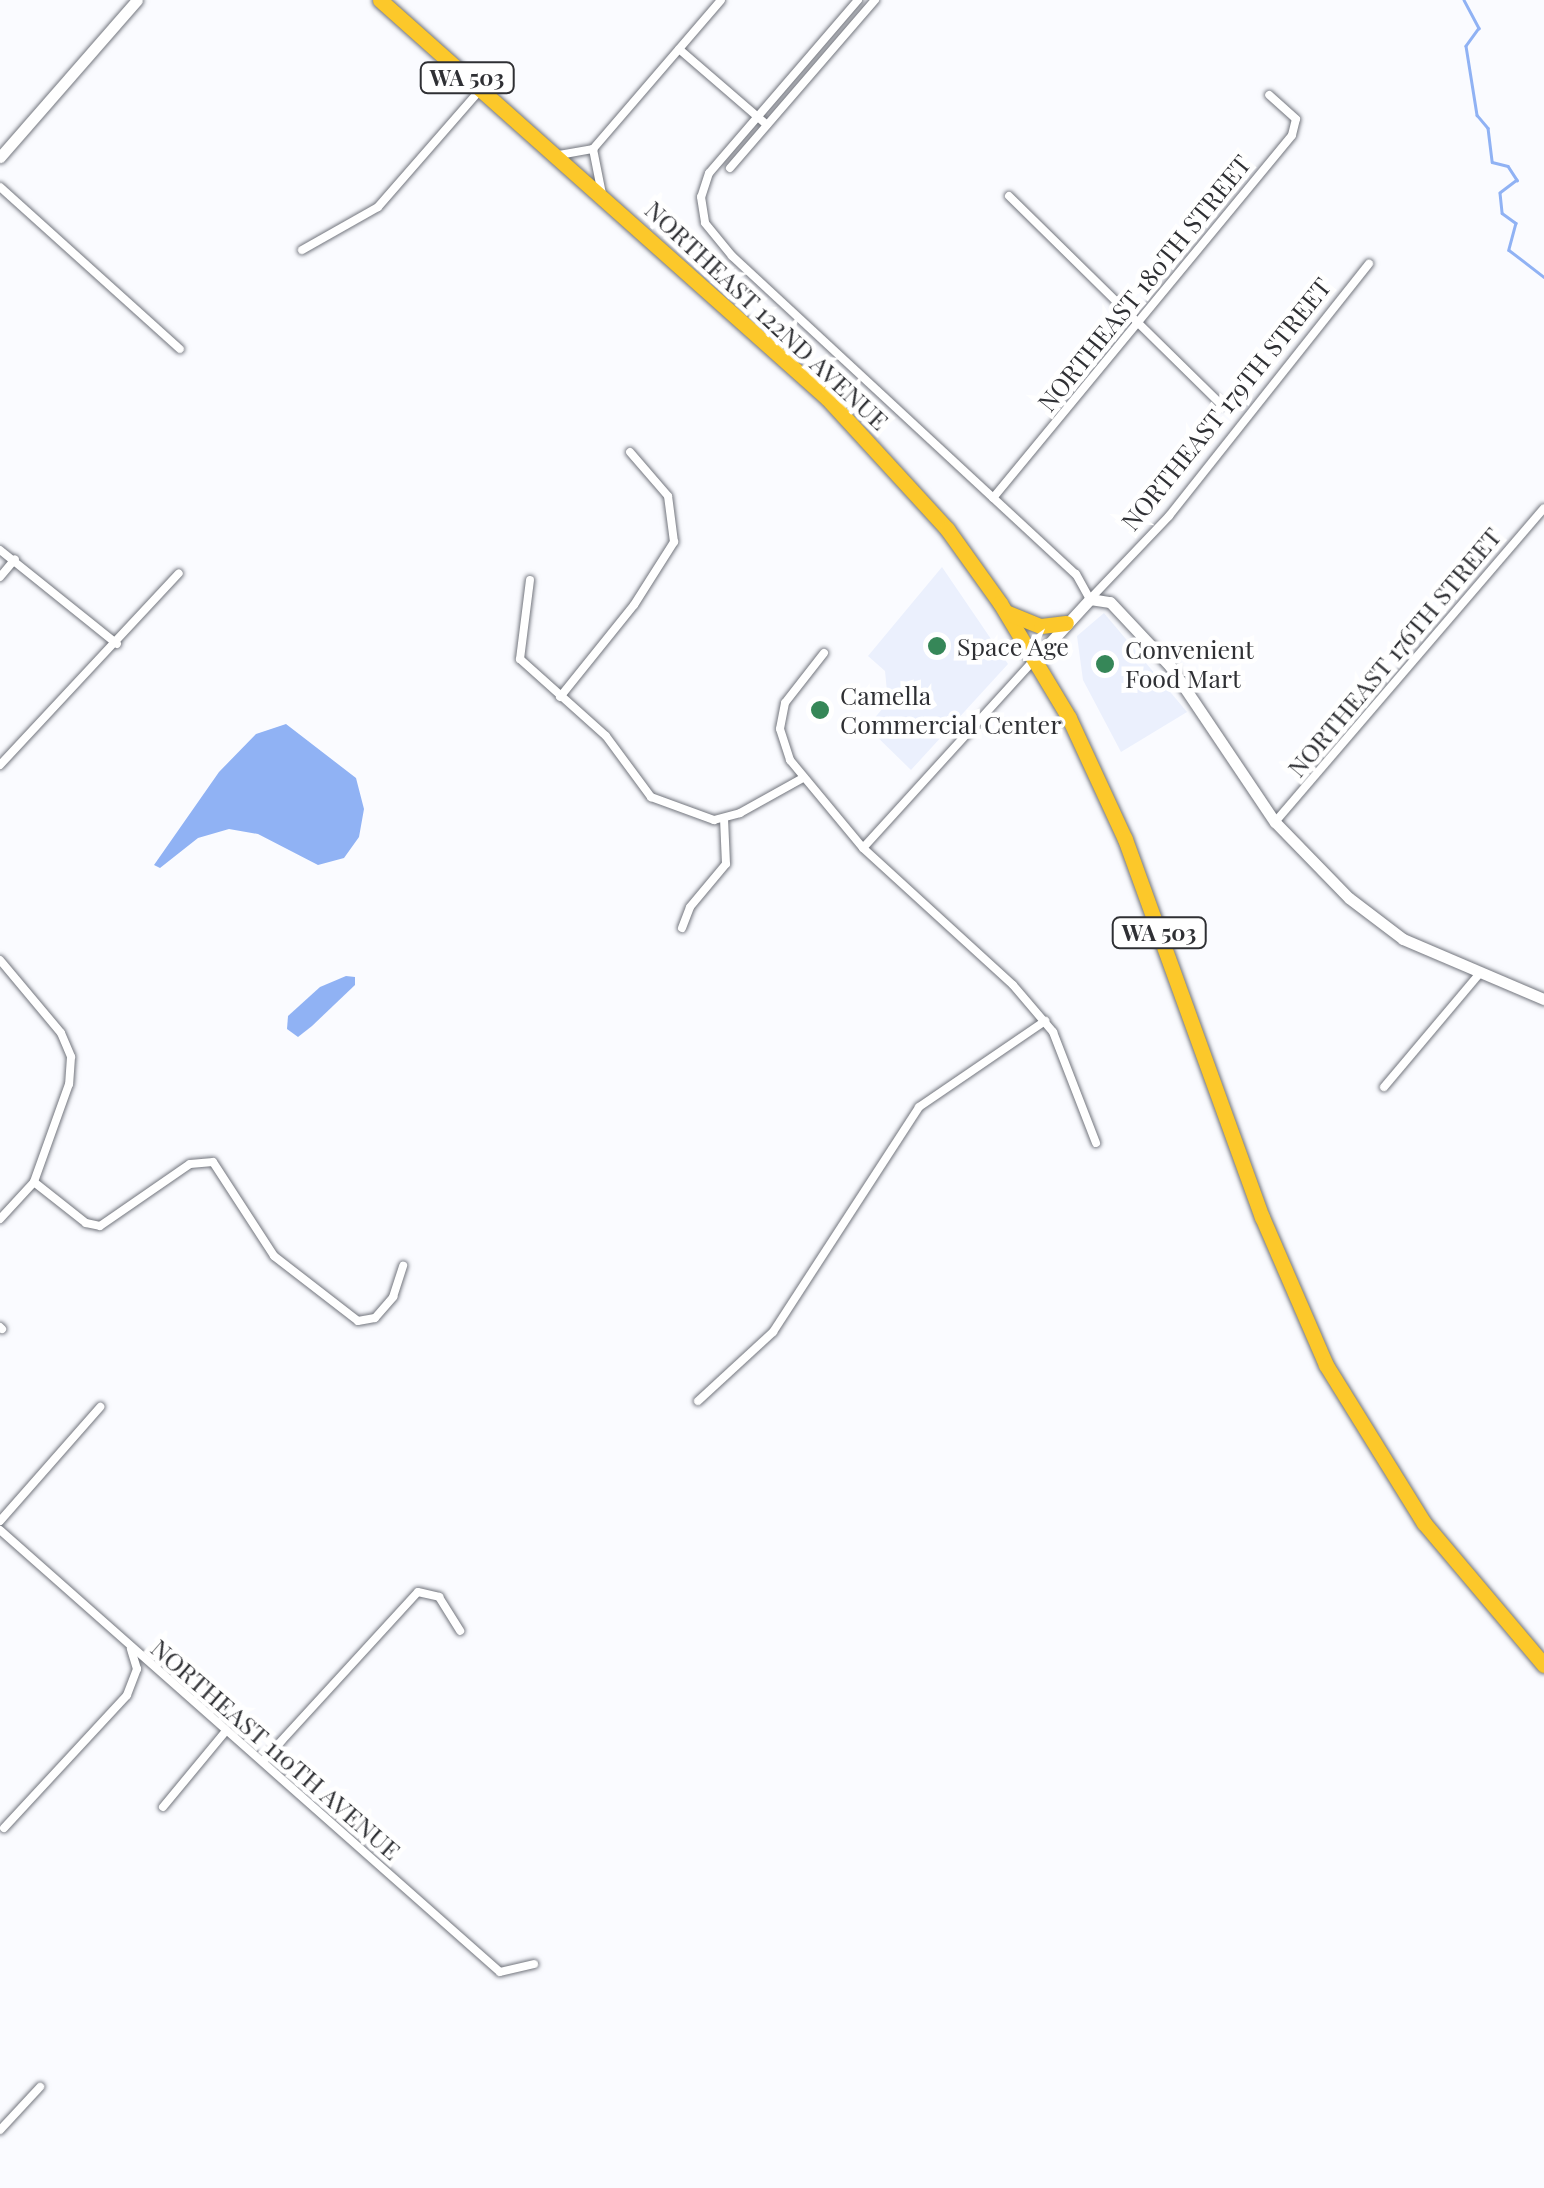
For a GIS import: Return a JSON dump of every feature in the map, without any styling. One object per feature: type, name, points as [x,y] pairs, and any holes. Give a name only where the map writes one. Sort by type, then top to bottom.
[{"type":"highway","name":"NORTHEAST 122ND AVENUE","points":[[380,0],[852,423],[947,529],[1008,614],[1036,658],[1126,840],[1262,1216],[1305,1322],[1380,1456],[1451,1558],[1544,1665]]},
{"type":"highway","points":[[1008,614],[1041,626],[1066,623]]},
{"type":"main road","points":[[0,158],[137,0]]},
{"type":"main road","name":"NORTHEAST 179TH STREET","points":[[1036,658],[1090,599]]},
{"type":"main road","name":"NORTHEAST 122ND AVENUE","points":[[1090,599],[1110,602],[1155,646],[1275,822],[1386,928],[1544,999]]},
{"type":"street","points":[[554,156],[593,149],[721,0]]},
{"type":"street","points":[[756,116],[858,0]]},
{"type":"street","points":[[730,168],[875,0]]},
{"type":"street","points":[[679,49],[767,125]]},
{"type":"street","points":[[302,250],[378,208],[480,90]]},
{"type":"street","name":"NORTHEAST 180TH STREET","points":[[993,498],[1292,135],[1296,119],[1269,95]]},
{"type":"street","name":"NORTHEAST 122ND AVENUE","points":[[756,116],[709,172],[701,197],[713,237],[1076,574],[1090,599]]},
{"type":"street","points":[[593,149],[603,198]]},
{"type":"street","points":[[0,187],[180,349]]},
{"type":"street","points":[[1009,196],[1222,405]]},
{"type":"street","name":"NORTHEAST 179TH STREET","points":[[1090,599],[1169,516],[1369,264]]},
{"type":"street","points":[[560,697],[655,576],[676,532],[668,496],[630,452]]},
{"type":"street","name":"NORTHEAST 176TH STREET","points":[[1275,822],[1544,508]]},
{"type":"street","points":[[0,550],[16,559],[117,644]]},
{"type":"street","points":[[0,577],[16,559]]},
{"type":"street","points":[[0,765],[79,675],[117,644],[179,573]]},
{"type":"street","points":[[530,580],[520,659],[606,736],[651,797],[699,818],[724,818],[803,778]]},
{"type":"street","points":[[824,653],[792,689],[780,716],[784,747],[803,778],[863,848],[1045,1021],[1062,1047],[1096,1142]]},
{"type":"street","points":[[863,848],[1036,658]]},
{"type":"street","points":[[682,928],[690,907],[726,864],[724,818]]},
{"type":"street","points":[[0,960],[62,1034],[71,1056],[70,1084],[34,1182],[0,1219]]},
{"type":"street","points":[[1384,1087],[1480,972]]},
{"type":"street","points":[[698,1401],[774,1332],[919,1107],[1045,1021]]},
{"type":"street","points":[[34,1182],[80,1220],[100,1226],[193,1162],[213,1162],[274,1256],[358,1321],[385,1308],[400,1285],[403,1266]]},
{"type":"street","points":[[0,1521],[100,1407]]},
{"type":"street","name":"NORTHEAST 110TH AVENUE","points":[[0,1530],[500,1972],[534,1964]]},
{"type":"street","points":[[263,1761],[418,1592],[440,1597],[460,1631]]},
{"type":"street","points":[[4,1828],[127,1694],[137,1669],[132,1649]]},
{"type":"street","points":[[163,1807],[225,1732]]},
{"type":"street","points":[[0,2130],[40,2087]]},
{"type":"shaded area","points":[[942,567],[1008,664],[911,770],[867,727],[888,702],[885,671],[868,656]]},
{"type":"shaded area","points":[[1104,613],[1187,712],[1121,752],[1083,680],[1077,636]]},
{"type":"water","points":[[286,724],[356,778],[364,809],[359,837],[344,858],[318,865],[258,834],[229,829],[198,838],[160,868],[154,865],[219,772],[256,734]]},
{"type":"water","points":[[346,976],[355,977],[355,985],[312,1026],[298,1037],[287,1029],[288,1016],[320,987]]},
{"type":"waterway","points":[[1464,0],[1479,28],[1466,46],[1477,115],[1488,128],[1492,162],[1508,166],[1517,180],[1500,193],[1502,213],[1516,223],[1509,250],[1544,277]]},
{"type":"place","name":"Space Age","points":[[937,646]]},
{"type":"place","name":"Convenient Food Mart","points":[[1105,664]]},
{"type":"place","name":"Camella Commercial Center","points":[[820,710]]}]
